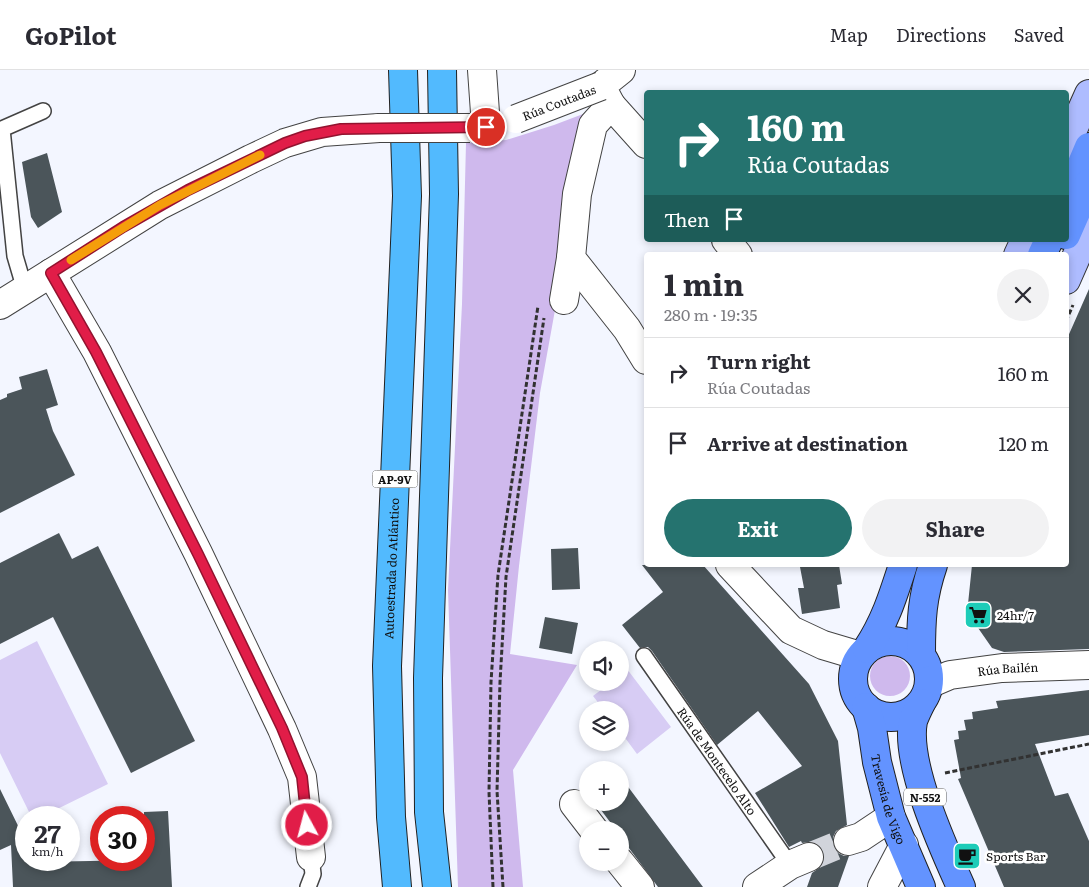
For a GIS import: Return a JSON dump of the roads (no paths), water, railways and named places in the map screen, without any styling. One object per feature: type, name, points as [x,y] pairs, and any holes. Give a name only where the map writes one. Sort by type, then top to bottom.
[{"type":"highway","name":"Autoestrada do Atlántico","points":[[397,887],[391,817],[387,666],[407,196],[403,70]]},
{"type":"highway","name":"AP-9V","points":[[437,887],[429,812],[428,678],[444,194],[442,70]]},
{"type":"main road","points":[[1069,138],[1089,94]]},
{"type":"main road","points":[[1069,193],[1089,147]]},
{"type":"main road","points":[[1069,228],[1089,183]]},
{"type":"main road","points":[[1069,273],[1089,228]]},
{"type":"main road","name":"N-552","points":[[866,707],[859,699],[854,688],[854,672],[864,653],[880,631],[902,567]]},
{"type":"main road","points":[[920,654],[920,621],[932,567]]},
{"type":"main road","points":[[864,653],[877,643],[888,640],[906,644],[920,654],[926,663],[929,674],[925,694],[912,711],[900,716],[888,717],[876,714],[866,707]]},
{"type":"main road","name":"N-552","points":[[925,694],[914,719],[912,731],[914,755],[941,842],[961,887]]},
{"type":"main road","name":"Travesía de Vigo","points":[[866,707],[891,818],[921,887]]},
{"type":"street","points":[[478,127],[482,70]]},
{"type":"street","points":[[611,87],[644,141]]},
{"type":"street","points":[[551,302],[571,258],[577,194],[593,125],[611,87]]},
{"type":"street","name":"Rúa Coutadas","points":[[0,305],[160,205],[285,143],[322,132],[379,128],[478,127],[516,119],[611,87]]},
{"type":"street","points":[[728,242],[736,252]]},
{"type":"street","points":[[571,258],[627,329],[644,357]]},
{"type":"street","points":[[51,273],[96,352],[198,554],[282,728],[302,777],[311,857]]},
{"type":"street","points":[[732,567],[791,630],[823,645],[864,653]]},
{"type":"street","name":"Rúa Bailén","points":[[925,694],[950,675],[987,670],[1089,665]]},
{"type":"street","points":[[574,804],[587,821]]},
{"type":"street","points":[[848,841],[861,836],[891,818]]},
{"type":"street","points":[[882,887],[904,845]]},
{"type":"street","name":"Rúa de Montecelo Alto","points":[[757,887],[800,861]]},
{"type":"street","points":[[627,871],[640,887]]},
{"type":"lane","points":[[25,290],[15,256],[2,128],[43,111]]},
{"type":"lane","name":"Rúa de Montecelo Alto","points":[[644,656],[800,861]]},
{"type":"lane","points":[[308,887],[313,874],[311,857]]},
{"type":"tunnel","points":[[809,857],[848,841]]},
{"type":"place","name":"24hr/7","points":[[978,615]]},
{"type":"place","name":"Sports Bar","points":[[967,856]]}]
